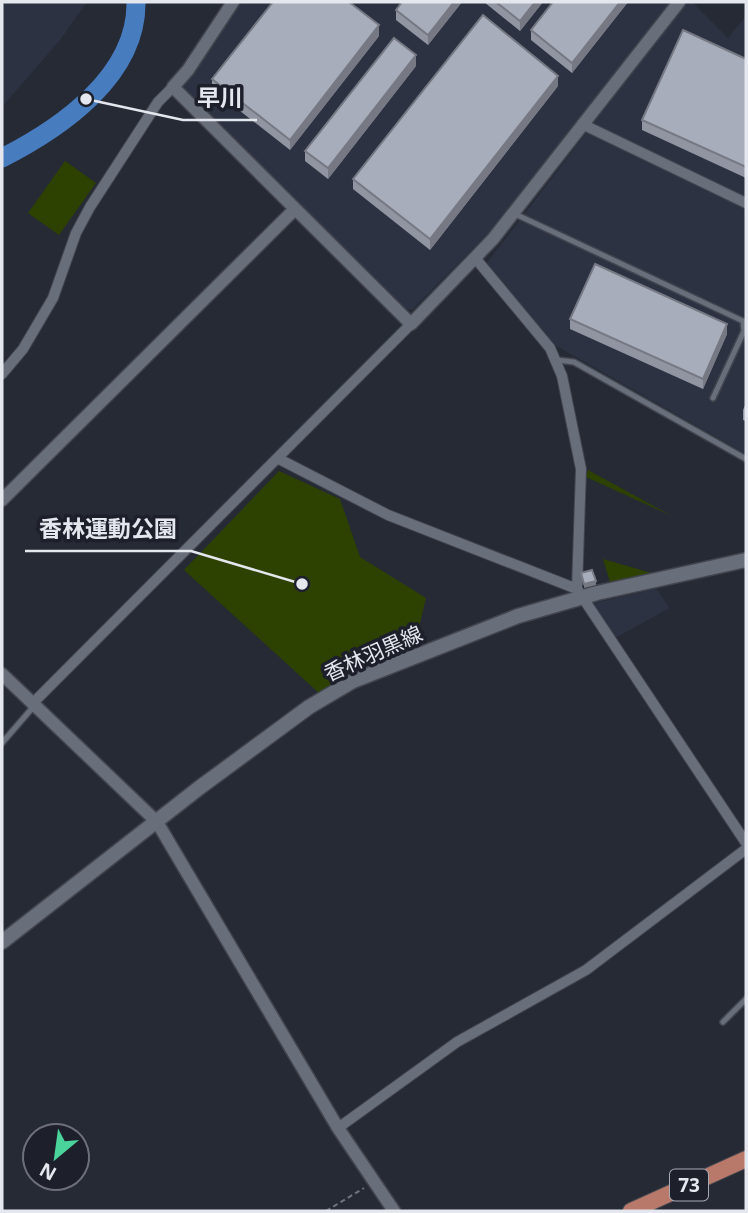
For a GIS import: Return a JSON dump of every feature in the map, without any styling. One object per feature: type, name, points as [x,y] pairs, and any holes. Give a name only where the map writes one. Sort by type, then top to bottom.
[{"type":"main road","name":"香林羽黒線","points":[[4,936],[309,708],[352,681],[579,593],[746,559]]},
{"type":"main road","name":"73","points":[[631,1211],[746,1160]]},
{"type":"street","points":[[2,374],[23,349],[53,298],[72,243],[90,207],[162,97],[188,70],[233,2]]},
{"type":"street","points":[[33,705],[476,258],[679,2]]},
{"type":"street","points":[[173,86],[294,210],[411,324]]},
{"type":"street","points":[[582,124],[746,203]]},
{"type":"street","points":[[2,500],[294,210]]},
{"type":"street","points":[[476,258],[557,360],[579,453],[579,593],[746,843]]},
{"type":"street","points":[[279,459],[398,519],[579,593]]},
{"type":"street","points":[[2,674],[157,822],[338,1128],[394,1211]]},
{"type":"street","points":[[338,1128],[457,1042],[586,970],[746,849]]},
{"type":"lane","points":[[513,214],[743,321],[744,331],[713,398]]},
{"type":"lane","points":[[557,360],[574,362],[746,459]]},
{"type":"lane","points":[[2,743],[33,705]]},
{"type":"lane","points":[[723,1022],[746,999]]},
{"type":"path","points":[[326,1211],[373,1181]]},
{"type":"shaded area","points":[[2,2],[87,2],[60,40],[2,107]]},
{"type":"shaded area","points":[[239,2],[671,2],[490,231],[412,310],[404,309],[183,91],[183,84]]},
{"type":"shaded area","points":[[687,2],[692,2],[728,38],[746,16],[746,454],[555,345],[486,264]]},
{"type":"shaded area","points":[[656,589],[670,608],[615,638],[594,607],[595,603]]},
{"type":"green space","points":[[65,161],[96,183],[59,235],[28,213]]},
{"type":"green space","points":[[588,470],[672,516],[586,477]]},
{"type":"green space","points":[[279,471],[340,499],[360,557],[426,598],[413,652],[321,695],[184,570]]},
{"type":"green space","points":[[603,559],[655,574],[610,582]]},
{"type":"building","points":[[273,2],[349,2],[379,25],[290,140],[212,79]]},
{"type":"building","points":[[402,2],[454,2],[428,35],[396,10]]},
{"type":"building","points":[[496,2],[535,2],[520,21]]},
{"type":"building","points":[[553,2],[620,2],[572,63],[531,30]]},
{"type":"building","points":[[483,15],[558,76],[430,239],[353,179]]},
{"type":"building","points":[[683,30],[746,59],[746,167],[642,120]]},
{"type":"building","points":[[394,38],[416,55],[328,168],[305,151]]},
{"type":"building","points":[[595,264],[727,324],[703,379],[570,319]]},
{"type":"building","points":[[592,570],[596,581],[584,584],[581,573]]},
{"type":"waterway","points":[[2,158],[71,115],[110,76],[124,53],[133,29],[136,2]]},
{"type":"place","name":"早川","points":[[86,99]]},
{"type":"place","name":"香林運動公園","points":[[302,584]]}]
